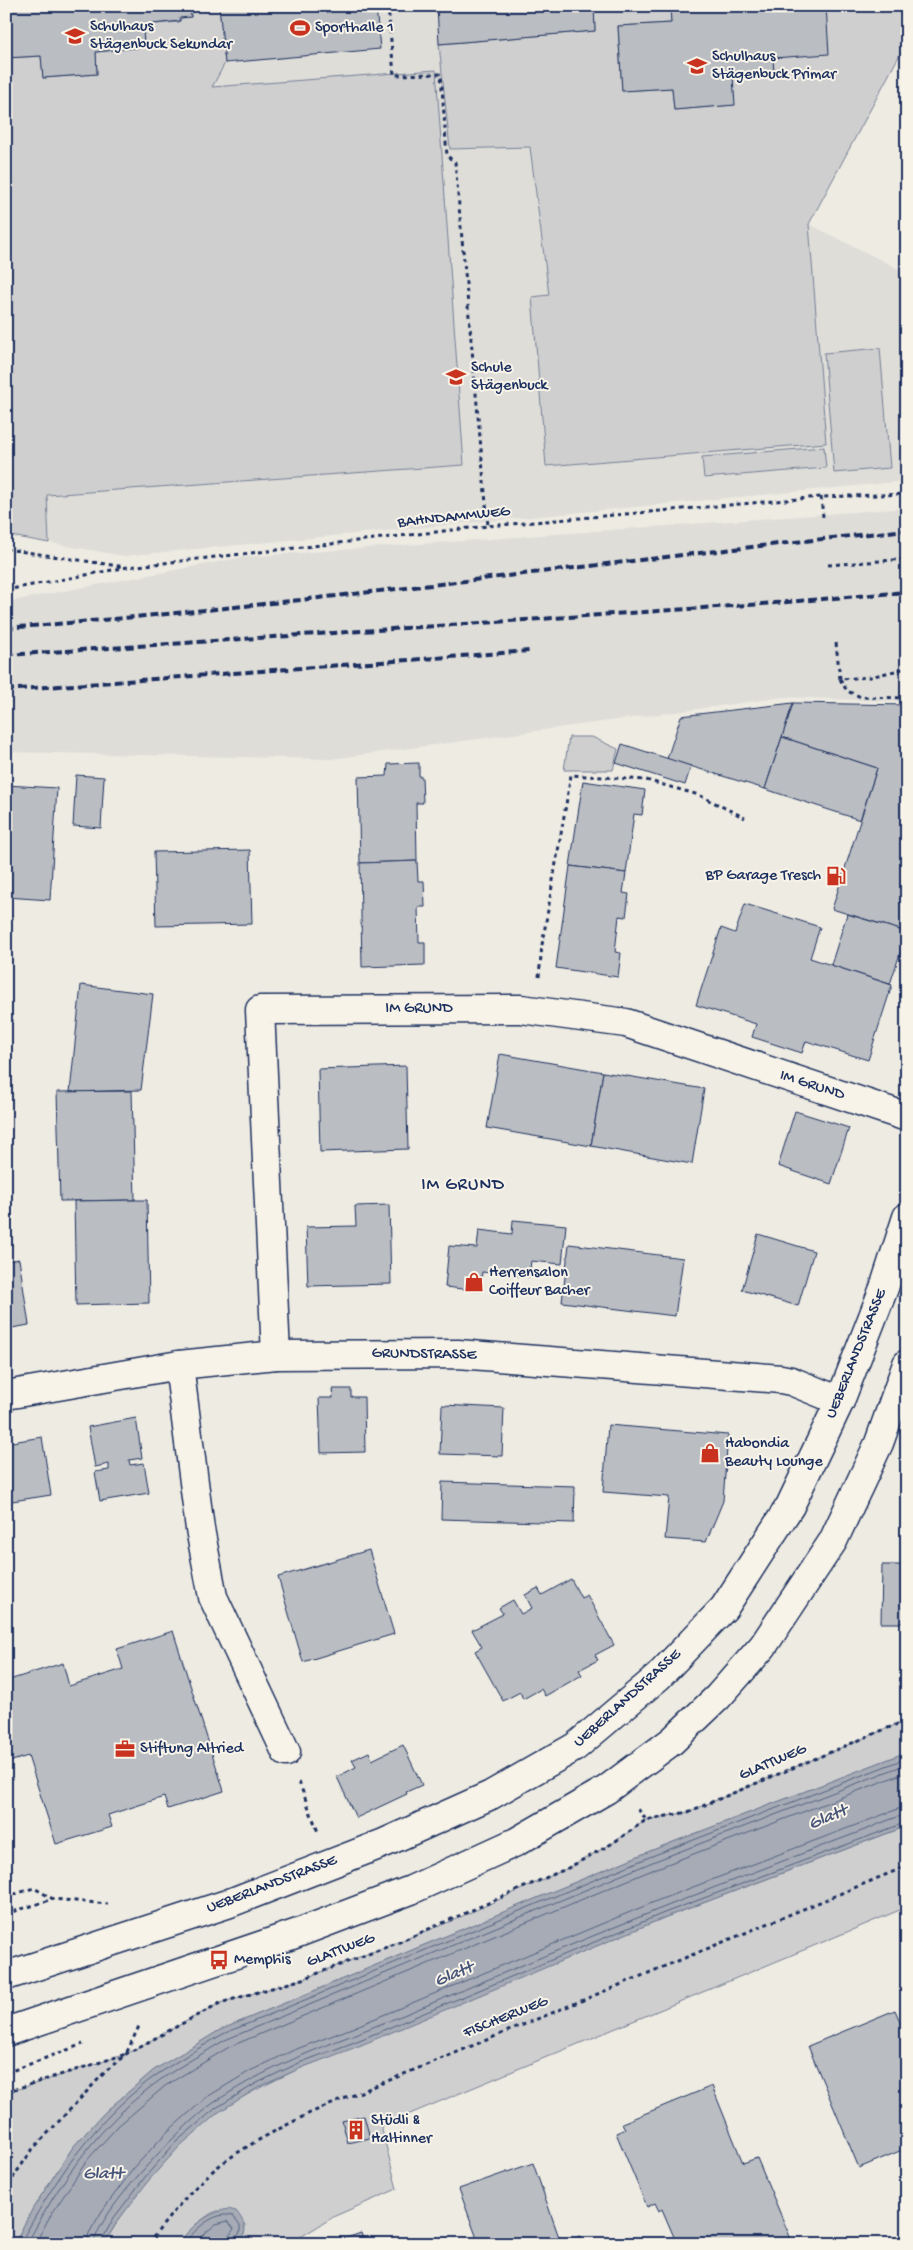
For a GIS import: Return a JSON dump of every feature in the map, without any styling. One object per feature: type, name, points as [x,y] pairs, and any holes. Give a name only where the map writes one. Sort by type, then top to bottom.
[{"type":"main road","name":"IM GRUND","points":[[276,1356],[260,1010],[536,1010],[626,1023],[907,1117]]},
{"type":"main road","name":"UEBERLANDSTRASSE","points":[[6,1976],[227,1904],[384,1842],[491,1795],[575,1747],[658,1677],[724,1608],[790,1506],[840,1401],[884,1288],[907,1217]]},
{"type":"main road","name":"GRUNDSTRASSE","points":[[6,1395],[179,1365],[276,1356],[458,1354],[781,1379],[791,1381],[840,1401]]},
{"type":"main road","points":[[179,1365],[200,1530],[213,1597],[286,1752]]},
{"type":"main road","points":[[6,2032],[286,1937],[411,1890],[516,1842],[606,1790],[672,1741],[718,1697],[763,1646],[833,1541],[879,1443],[904,1379]]},
{"type":"path","points":[[388,6],[394,75],[441,74],[447,156],[455,162],[488,526]]},
{"type":"path","name":"BAHNDAMMWEG","points":[[6,590],[128,567],[488,526],[821,496],[907,494]]},
{"type":"path","points":[[821,496],[823,517]]},
{"type":"path","points":[[6,549],[128,567]]},
{"type":"path","points":[[828,565],[907,559]]},
{"type":"path","points":[[836,643],[840,679],[847,691],[860,697],[907,698]]},
{"type":"path","points":[[840,679],[870,677],[907,668]]},
{"type":"path","points":[[536,1010],[542,945],[571,775],[646,780],[699,795],[744,818]]},
{"type":"path","name":"GLATTWEG","points":[[6,2193],[23,2161],[44,2136],[107,2070],[126,2054],[220,2003],[302,1979],[454,1920],[568,1868],[613,1843],[646,1820],[688,1812],[907,1720]]},
{"type":"path","points":[[286,1752],[318,1833],[327,1830]]},
{"type":"path","points":[[634,1804],[646,1820]]},
{"type":"path","name":"FISCHERWEG","points":[[148,2244],[176,2208],[220,2166],[274,2132],[310,2114],[907,1866]]},
{"type":"path","points":[[6,1897],[34,1888],[53,1899]]},
{"type":"path","points":[[6,1914],[53,1899],[108,1904]]},
{"type":"path","points":[[6,2092],[126,2054],[142,2020],[132,2024]]},
{"type":"path","points":[[6,2073],[88,2042]]},
{"type":"shaded area","name":"Schule Stägenbuck","points":[[6,6],[907,6],[907,41],[809,224],[907,273],[907,481],[124,556],[6,535]]},
{"type":"shaded area","points":[[190,6],[219,6],[225,63],[212,87],[436,70],[464,465],[47,495],[49,543],[6,535],[6,58],[41,56],[43,78],[97,74],[96,52],[144,47],[143,25],[179,22],[180,18],[191,17]]},
{"type":"shaded area","points":[[594,6],[670,6],[671,23],[618,26],[622,91],[672,88],[674,110],[734,105],[733,77],[774,74],[773,58],[826,6],[907,6],[907,41],[809,224],[826,443],[546,466],[532,297],[549,295],[530,147],[450,149],[439,44],[595,31]]},
{"type":"shaded area","points":[[880,348],[890,468],[834,473],[824,353]]},
{"type":"shaded area","points":[[824,447],[826,468],[704,478],[702,457]]},
{"type":"shaded area","points":[[907,508],[907,702],[784,697],[331,759],[6,752],[6,602],[244,557]]},
{"type":"shaded area","points":[[569,737],[592,737],[618,749],[613,770],[564,770]]},
{"type":"shaded area","points":[[907,1720],[907,1752],[650,1851],[220,2030],[154,2070],[105,2112],[73,2147],[33,2208],[14,2244],[6,2244],[6,2093],[126,2054],[220,2003],[303,1979],[454,1920],[568,1868],[613,1843],[646,1820],[688,1812]]},
{"type":"shaded area","points":[[907,1826],[907,1907],[381,2126],[397,2189],[335,2216],[289,2244],[231,2244],[244,2237],[245,2225],[236,2212],[217,2211],[195,2225],[178,2244],[104,2244],[141,2189],[170,2154],[220,2111],[260,2088],[301,2068],[666,1917]]},
{"type":"water","name":"Glatt","points":[[907,1752],[907,1826],[666,1917],[259,2087],[219,2112],[180,2146],[149,2180],[117,2222],[104,2244],[14,2244],[33,2208],[73,2147],[105,2112],[154,2070],[220,2030],[650,1851]]},
{"type":"water","points":[[228,2209],[236,2211],[243,2221],[244,2234],[237,2241],[231,2244],[178,2244],[188,2232],[206,2217]]},
{"type":"building","name":"Schulhaus Stägenbuck Sekundar","points":[[6,6],[190,6],[191,17],[180,18],[180,21],[143,25],[144,47],[96,52],[97,74],[43,78],[41,56],[6,58]]},
{"type":"building","name":"Sporthalle 1","points":[[219,6],[376,6],[380,49],[225,63]]},
{"type":"building","points":[[437,6],[594,6],[595,31],[439,44]]},
{"type":"building","name":"Schulhaus Stägenbuck Primar","points":[[670,6],[826,6],[829,54],[773,58],[774,74],[733,77],[735,105],[674,110],[672,88],[622,91],[618,26],[671,23]]},
{"type":"building","points":[[793,703],[907,705],[907,932],[832,909],[877,768],[782,737]]},
{"type":"building","points":[[793,703],[765,789],[667,759],[681,716]]},
{"type":"building","points":[[782,737],[877,768],[860,820],[765,789]]},
{"type":"building","points":[[622,744],[691,766],[685,785],[616,763]]},
{"type":"building","points":[[419,763],[419,777],[422,777],[423,803],[416,803],[417,861],[360,863],[358,777],[387,776],[388,764]]},
{"type":"building","points":[[76,775],[104,777],[101,828],[73,826]]},
{"type":"building","points":[[583,781],[645,790],[642,815],[634,814],[626,873],[570,866]]},
{"type":"building","points":[[6,785],[57,788],[50,900],[6,897]]},
{"type":"building","points":[[250,850],[252,924],[156,926],[154,852]]},
{"type":"building","points":[[417,861],[418,881],[424,881],[425,907],[418,907],[419,942],[425,942],[425,965],[362,967],[360,863]]},
{"type":"building","points":[[570,866],[626,873],[623,893],[629,894],[626,917],[619,916],[615,952],[621,953],[618,977],[556,968]]},
{"type":"building","points":[[745,904],[820,927],[810,958],[892,985],[868,1060],[806,1041],[802,1053],[752,1037],[756,1024],[696,1005],[721,928],[735,933]]},
{"type":"building","points":[[847,914],[907,932],[890,984],[831,965]]},
{"type":"building","points":[[81,985],[153,994],[141,1090],[70,1092]]},
{"type":"building","points":[[500,1054],[603,1072],[591,1146],[487,1128]]},
{"type":"building","points":[[406,1066],[408,1149],[320,1152],[318,1069]]},
{"type":"building","points":[[603,1072],[704,1089],[692,1164],[591,1146]]},
{"type":"building","points":[[132,1091],[135,1200],[60,1201],[57,1092]]},
{"type":"building","points":[[795,1111],[849,1128],[831,1184],[778,1166]]},
{"type":"building","points":[[147,1200],[149,1303],[76,1305],[74,1201]]},
{"type":"building","points":[[389,1205],[391,1284],[308,1286],[306,1227],[356,1226],[355,1206]]},
{"type":"building","points":[[513,1220],[566,1225],[562,1264],[531,1261],[529,1277],[482,1272],[480,1291],[445,1287],[449,1246],[477,1248],[479,1230],[512,1234]]},
{"type":"building","points":[[758,1234],[814,1251],[798,1306],[742,1290]]},
{"type":"building","points":[[569,1244],[683,1258],[675,1316],[562,1302]]},
{"type":"building","points":[[19,1259],[29,1325],[6,1329],[6,1261]]},
{"type":"building","points":[[332,1389],[351,1389],[351,1397],[364,1397],[365,1452],[321,1453],[319,1398],[333,1398]]},
{"type":"building","points":[[442,1405],[504,1408],[502,1456],[440,1454]]},
{"type":"building","points":[[136,1418],[142,1458],[129,1460],[130,1465],[144,1463],[149,1493],[100,1501],[95,1472],[109,1470],[109,1464],[95,1467],[88,1427]]},
{"type":"building","points":[[608,1425],[728,1435],[723,1501],[706,1542],[665,1539],[669,1497],[603,1492]]},
{"type":"building","points":[[42,1437],[51,1495],[6,1502],[6,1443]]},
{"type":"building","points":[[442,1482],[575,1486],[574,1523],[441,1519]]},
{"type":"building","points":[[369,1550],[394,1634],[303,1662],[278,1577]]},
{"type":"building","points":[[882,1565],[907,1565],[907,1623],[881,1623]]},
{"type":"building","points":[[571,1579],[581,1598],[587,1595],[614,1645],[595,1655],[598,1660],[579,1670],[582,1675],[545,1696],[541,1689],[523,1699],[520,1692],[503,1701],[475,1651],[482,1647],[472,1630],[503,1614],[499,1608],[513,1600],[521,1614],[532,1608],[525,1595],[538,1588],[542,1595]]},
{"type":"building","points":[[173,1631],[224,1791],[168,1809],[164,1797],[108,1815],[112,1827],[56,1844],[28,1756],[6,1763],[6,1711],[12,1709],[6,1690],[6,1681],[63,1663],[69,1686],[123,1669],[117,1649]]},
{"type":"building","points":[[403,1745],[422,1785],[356,1818],[337,1777],[356,1767],[352,1760],[369,1752],[372,1760]]},
{"type":"building","points":[[895,2010],[907,2038],[907,2148],[859,2168],[808,2046]]},
{"type":"building","points":[[712,2086],[743,2163],[757,2158],[793,2244],[677,2244],[662,2209],[659,2211],[655,2203],[647,2207],[616,2133],[625,2129],[622,2123]]},
{"type":"building","name":"Stüdli & Haltinner","points":[[364,2116],[370,2138],[348,2143],[342,2121]]},
{"type":"building","points":[[533,2163],[561,2243],[580,2236],[582,2244],[479,2244],[459,2189]]},
{"type":"building","points":[[361,2233],[365,2244],[329,2244]]},
{"type":"railway","points":[[6,628],[344,595],[907,530]]},
{"type":"railway","points":[[6,655],[762,604],[907,592]]},
{"type":"railway","points":[[6,690],[529,651]]},
{"type":"place","name":"Sporthalle 1","points":[[300,28]]},
{"type":"place","name":"Schulhaus Stägenbuck Sekundar","points":[[75,36]]},
{"type":"place","name":"Schulhaus Stägenbuck Primar","points":[[697,66]]},
{"type":"place","name":"Schule Stägenbuck","points":[[456,377]]},
{"type":"place","name":"BP Garage Tresch","points":[[836,876]]},
{"type":"place","name":"Herrensalon Coiffeur Bacher","points":[[474,1282]]},
{"type":"place","name":"Habondia Beauty Lounge","points":[[710,1453]]},
{"type":"place","name":"Stiftung Altried","points":[[125,1749]]},
{"type":"place","name":"Memphis","points":[[219,1960]]},
{"type":"place","name":"Stüdli & Haltinner","points":[[356,2130]]},
{"type":"district","name":"IM GRUND","points":[[463,1185]]}]
